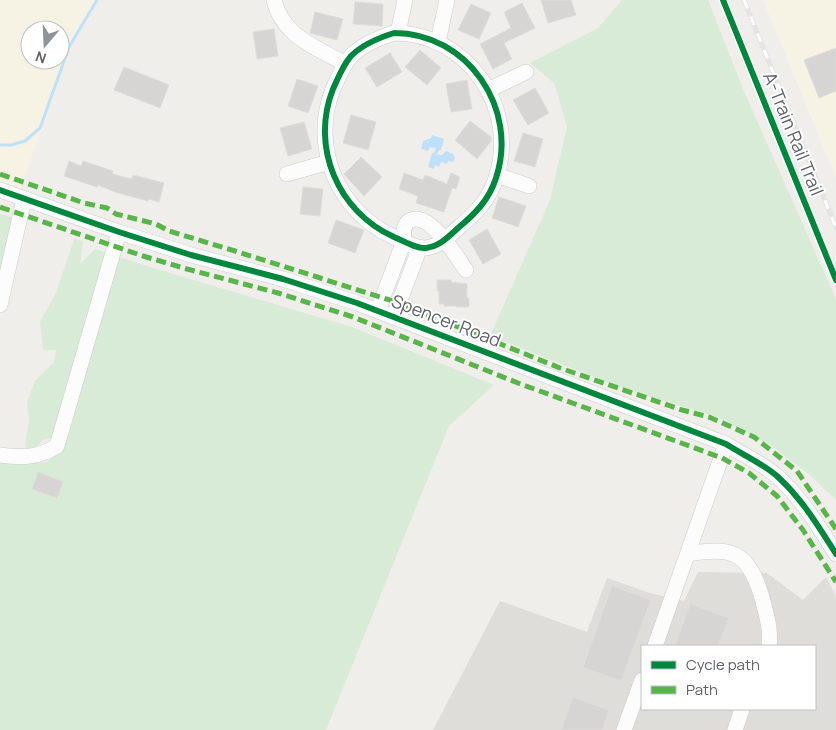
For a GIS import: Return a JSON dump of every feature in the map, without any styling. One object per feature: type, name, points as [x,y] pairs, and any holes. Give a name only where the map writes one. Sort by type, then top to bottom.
[{"type":"street","points":[[274,0],[281,16],[300,39],[345,64]]},
{"type":"street","points":[[398,33],[405,0]]},
{"type":"street","points":[[438,42],[447,0]]},
{"type":"street","points":[[398,33],[416,34],[438,42],[464,61],[488,90],[497,112],[502,133],[502,149],[497,175],[485,202],[478,211],[444,241],[425,248],[380,230],[356,210],[335,181],[329,162],[325,136],[330,99],[345,64],[356,52],[372,41],[398,33]]},
{"type":"street","points":[[488,90],[526,72]]},
{"type":"street","points":[[288,174],[329,162]]},
{"type":"street","points":[[497,175],[529,186]]},
{"type":"street","name":"Spencer Road","points":[[0,190],[191,255],[283,279],[378,310],[726,444],[777,476],[797,496],[816,521],[836,554]]},
{"type":"street","points":[[0,305],[24,199]]},
{"type":"street","points":[[378,310],[404,241],[403,233],[406,224],[411,220],[418,220],[438,231],[466,270]]},
{"type":"street","points":[[0,455],[22,458],[45,454],[57,446],[119,232]]},
{"type":"street","points":[[394,316],[420,247]]},
{"type":"street","points":[[655,645],[726,444]]},
{"type":"street","points":[[688,554],[709,550],[734,554],[747,562],[754,573],[764,606],[770,631],[769,645]]},
{"type":"street","points":[[624,730],[641,683]]},
{"type":"street","points":[[735,730],[742,710]]},
{"type":"shaded area","points":[[0,0],[97,0],[70,45],[70,20],[20,20],[20,70],[61,70],[18,197],[0,190]]},
{"type":"shaded area","points":[[763,0],[836,0],[836,178]]},
{"type":"shaded area","points":[[698,572],[767,573],[803,600],[826,577],[836,596],[836,730],[433,730],[500,601],[587,632],[607,578],[650,593],[684,601]]},
{"type":"green space","points":[[622,0],[708,0],[743,89],[836,299],[836,500],[810,475],[769,444],[714,416],[625,389],[490,336],[550,200],[567,126],[554,83],[530,63],[598,28]]},
{"type":"green space","points":[[0,214],[16,219],[0,285]]},
{"type":"green space","points":[[74,239],[83,241],[80,264],[95,249],[352,327],[494,385],[449,426],[326,730],[0,730],[0,461],[11,464],[47,462],[64,446],[68,437],[44,439],[28,453],[25,445],[29,420],[27,402],[35,381],[54,362],[56,350],[43,350],[40,322],[56,293]]},
{"type":"water","points":[[432,135],[444,139],[441,150],[439,150],[437,155],[442,155],[446,151],[453,154],[455,158],[453,162],[448,161],[447,164],[441,162],[439,167],[435,165],[434,169],[428,167],[432,153],[434,153],[436,148],[430,147],[428,151],[421,149],[423,141],[431,138]]},
{"type":"building","points":[[541,0],[571,0],[576,15],[548,23]]},
{"type":"building","points":[[355,2],[383,4],[382,26],[353,24]]},
{"type":"building","points":[[522,3],[535,28],[504,43],[512,59],[493,69],[480,44],[511,28],[504,12]]},
{"type":"building","points":[[471,4],[491,13],[479,39],[458,30]]},
{"type":"building","points":[[315,12],[343,19],[337,40],[310,33]]},
{"type":"building","points":[[274,29],[278,56],[257,59],[253,32]]},
{"type":"building","points":[[836,48],[836,91],[819,98],[804,60]]},
{"type":"building","points":[[420,50],[441,68],[427,85],[405,67]]},
{"type":"building","points":[[390,53],[402,72],[377,87],[365,68]]},
{"type":"building","points":[[124,67],[169,85],[160,108],[114,90]]},
{"type":"building","points":[[297,79],[318,86],[308,113],[288,106]]},
{"type":"building","points":[[467,80],[472,109],[451,112],[446,84]]},
{"type":"building","points":[[535,88],[549,113],[528,125],[513,100]]},
{"type":"building","points":[[351,115],[376,122],[368,150],[343,143]]},
{"type":"building","points":[[470,121],[491,137],[491,141],[477,159],[455,140]]},
{"type":"building","points":[[304,122],[312,149],[288,156],[280,128]]},
{"type":"building","points":[[523,133],[543,139],[535,167],[514,161]]},
{"type":"building","points":[[361,157],[382,177],[364,196],[344,174]]},
{"type":"building","points":[[69,161],[81,166],[83,161],[113,171],[112,174],[132,179],[133,175],[164,183],[159,202],[115,192],[98,185],[97,187],[64,176]]},
{"type":"building","points":[[404,173],[423,180],[425,175],[447,184],[451,173],[460,177],[456,189],[452,188],[444,212],[416,203],[418,196],[399,189]]},
{"type":"building","points":[[303,187],[323,189],[320,216],[300,214]]},
{"type":"building","points":[[499,197],[526,206],[518,227],[492,218]]},
{"type":"building","points":[[336,220],[364,230],[355,253],[328,243]]},
{"type":"building","points":[[487,229],[501,254],[483,264],[469,240]]},
{"type":"building","points":[[437,280],[451,280],[451,282],[467,284],[469,307],[439,304]]},
{"type":"building","points":[[38,472],[63,482],[57,498],[32,489]]},
{"type":"building","points":[[612,586],[651,600],[621,681],[583,667]]},
{"type":"building","points":[[690,604],[729,618],[718,645],[675,645]]},
{"type":"building","points":[[573,697],[609,710],[602,730],[561,730]]},
{"type":"waterway","points":[[0,145],[11,145],[25,141],[40,128],[69,47],[97,0]]},
{"type":"railway","points":[[744,0],[836,228]]},
{"type":"marked path","points":[[0,174],[84,203],[107,208],[116,214],[156,224],[169,231],[399,303],[560,368],[682,410],[709,417],[754,437],[797,471],[836,529]]},
{"type":"marked path","points":[[0,207],[143,256],[278,293],[353,317],[518,383],[722,458],[749,473],[777,496],[803,530],[836,582]]},
{"type":"cycle path","name":"A-Train Rail Trail","points":[[723,0],[836,280]]},
{"type":"cycle path","points":[[394,33],[421,36],[444,46],[465,61],[481,80],[493,102],[500,126],[501,152],[496,178],[490,193],[476,212],[447,238],[436,245],[426,248],[414,246],[394,237],[374,226],[358,211],[344,194],[334,175],[327,155],[325,133],[327,111],[333,89],[343,67],[351,56],[361,48],[377,39],[394,33]]},
{"type":"cycle path","points":[[0,190],[191,255],[283,279],[357,303],[726,444],[778,477],[810,514],[836,554]]}]
